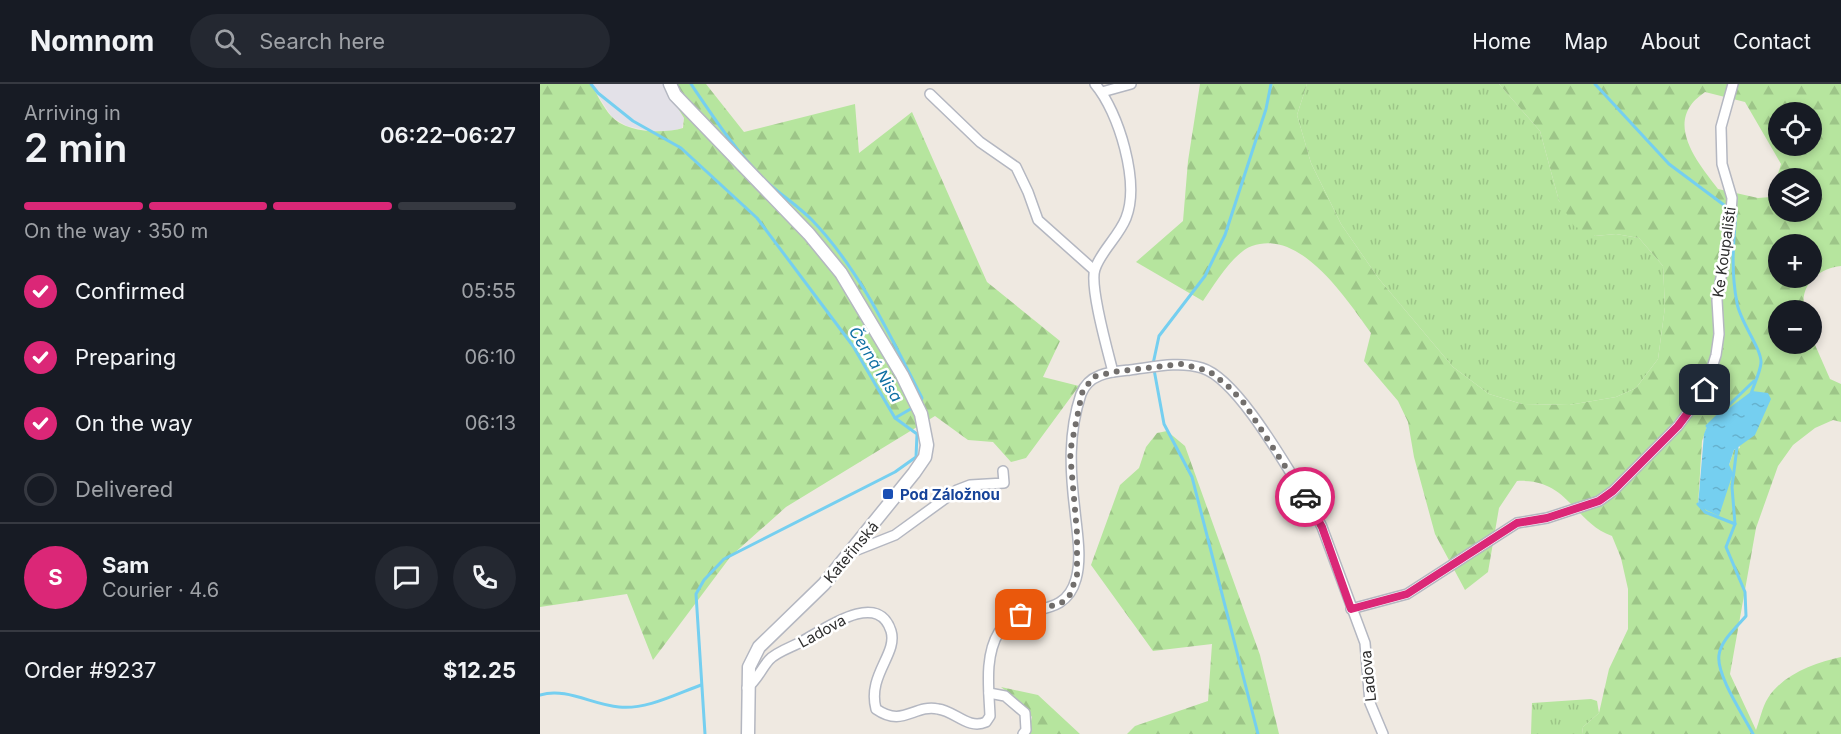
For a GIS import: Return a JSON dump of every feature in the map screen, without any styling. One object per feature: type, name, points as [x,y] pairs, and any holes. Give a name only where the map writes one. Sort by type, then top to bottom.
[{"type":"street","name":"Kateřinská","points":[[670,84],[675,95],[808,234],[841,273],[902,375],[921,414],[926,431],[925,457],[852,552],[824,584],[759,647],[748,667],[748,734]]},
{"type":"street","points":[[1095,84],[1102,92],[1122,138],[1130,197],[1126,219],[1094,270],[1096,298],[1113,372]]},
{"type":"street","points":[[1102,92],[1131,84]]},
{"type":"street","name":"Ke Koupališti","points":[[1351,609],[1407,594],[1517,523],[1547,518],[1599,501],[1613,491],[1678,426],[1705,390],[1712,371],[1719,334],[1717,300],[1731,218],[1732,202],[1722,164],[1721,127],[1733,84]]},
{"type":"street","points":[[930,94],[980,142],[1016,167],[1038,220],[1094,270]]},
{"type":"street","name":"Ladova","points":[[747,688],[758,679],[770,658],[853,613],[870,612],[882,618],[891,631],[890,646],[872,694],[876,709],[885,716],[905,717],[931,708],[941,709],[967,723],[982,724],[990,717],[991,656],[999,631],[1021,615],[1061,603],[1069,597],[1074,585],[1078,554],[1070,452],[1076,419],[1087,382],[1093,377],[1113,372],[1181,364],[1209,371],[1244,403],[1318,518],[1365,643],[1370,703],[1383,734]]},
{"type":"street","points":[[852,552],[895,535],[957,490],[970,486],[1004,483],[1003,471]]},
{"type":"street","points":[[989,693],[1005,696],[1026,713],[1026,730],[1023,734]]},
{"type":"shaded area","points":[[591,84],[663,84],[684,118],[682,128],[671,131],[650,131],[627,126],[612,117]]},
{"type":"green space","points":[[540,84],[591,84],[611,116],[626,126],[645,131],[683,128],[684,118],[663,84],[706,84],[744,132],[855,104],[859,153],[912,112],[987,282],[1060,341],[1043,377],[1079,386],[1026,458],[1011,462],[993,442],[968,440],[935,416],[786,507],[731,556],[653,660],[627,594],[540,607]]},
{"type":"green space","points":[[1200,84],[1307,84],[1297,115],[1311,163],[1341,224],[1379,279],[1453,367],[1489,394],[1522,404],[1569,405],[1616,397],[1636,388],[1658,359],[1665,307],[1663,266],[1639,238],[1616,234],[1595,236],[1574,226],[1559,201],[1540,131],[1499,84],[1841,84],[1841,266],[1822,272],[1822,234],[1768,234],[1768,288],[1806,288],[1804,300],[1768,300],[1768,354],[1819,354],[1830,379],[1841,384],[1841,422],[1833,420],[1815,428],[1793,445],[1778,466],[1756,528],[1730,674],[1756,730],[1766,702],[1782,682],[1810,666],[1841,657],[1841,734],[1582,734],[1583,727],[1599,713],[1609,669],[1628,629],[1628,589],[1621,558],[1612,536],[1588,521],[1560,493],[1548,486],[1517,481],[1499,508],[1488,572],[1465,590],[1435,534],[1414,457],[1408,422],[1398,401],[1364,361],[1371,333],[1349,303],[1321,270],[1305,257],[1288,247],[1270,243],[1252,246],[1238,255],[1203,301],[1136,262],[1183,221],[1188,161]],"holes":[[[1705,92],[1745,102],[1768,142],[1768,102],[1822,102],[1822,156],[1776,156],[1781,164],[1780,168],[1822,168],[1822,222],[1768,222],[1768,197],[1758,198],[1718,189],[1691,149],[1685,127],[1686,116],[1691,105]],[[1726,412],[1740,448],[1734,450],[1729,465],[1698,506],[1702,441],[1708,424]]]},
{"type":"green space","points":[[1307,84],[1499,84],[1540,131],[1559,201],[1595,236],[1616,234],[1639,238],[1663,266],[1665,307],[1658,359],[1636,388],[1616,397],[1569,405],[1522,404],[1489,394],[1453,367],[1379,279],[1341,224],[1311,163],[1297,115]]},
{"type":"green space","points":[[1167,431],[1185,446],[1260,655],[1279,734],[1127,734],[1135,726],[1208,701],[1212,644],[1153,651],[1091,565],[1120,485],[1139,468],[1146,447],[1157,433]]},
{"type":"green space","points":[[1001,687],[1038,695],[1080,734],[1028,734],[1032,717],[1024,706]]},
{"type":"green space","points":[[1591,699],[1597,701],[1599,713],[1583,727],[1582,734],[1531,734],[1532,703]]},
{"type":"water","points":[[1752,391],[1768,393],[1771,399],[1755,435],[1734,450],[1729,465],[1733,473],[1719,516],[1698,506],[1704,434],[1708,424]]},
{"type":"waterway","name":"Černá Nisa","points":[[591,84],[598,93],[633,121],[681,148],[757,218],[853,346],[895,418],[917,434],[916,457],[895,472],[724,559],[704,580],[696,594],[705,734]]},
{"type":"waterway","points":[[691,84],[745,159],[766,181],[812,220],[845,260],[860,282],[898,351],[922,398],[920,404]]},
{"type":"waterway","points":[[1258,734],[1192,477],[1164,424],[1153,364],[1159,336],[1205,276],[1225,235],[1266,109],[1271,84]]},
{"type":"waterway","points":[[1595,84],[1669,164],[1728,208]]},
{"type":"waterway","points":[[1734,212],[1736,214],[1733,247],[1735,292],[1739,310],[1758,350],[1761,363],[1751,394]]},
{"type":"waterway","points":[[1707,426],[1754,381]]},
{"type":"waterway","points":[[895,418],[914,407]]},
{"type":"waterway","points":[[1737,447],[1732,487],[1735,524],[1726,547],[1745,592],[1746,616],[1723,644],[1719,663],[1726,684],[1753,734]]},
{"type":"waterway","points":[[1698,504],[1705,512],[1735,524]]},
{"type":"waterway","points":[[540,695],[560,693],[609,706],[629,707],[661,700],[701,685]]},
{"type":"way so far","points":[[1021,615],[1061,603],[1069,597],[1074,585],[1078,565],[1070,452],[1082,393],[1087,382],[1093,377],[1113,372],[1181,364],[1209,371],[1220,378],[1244,403],[1305,497]]},
{"type":"place","name":"Pod Záložnou","points":[[888,494]]},
{"type":"route","points":[[1305,497],[1322,527],[1351,609],[1407,594],[1517,523],[1547,518],[1599,501],[1613,491],[1678,426],[1705,390]]}]
